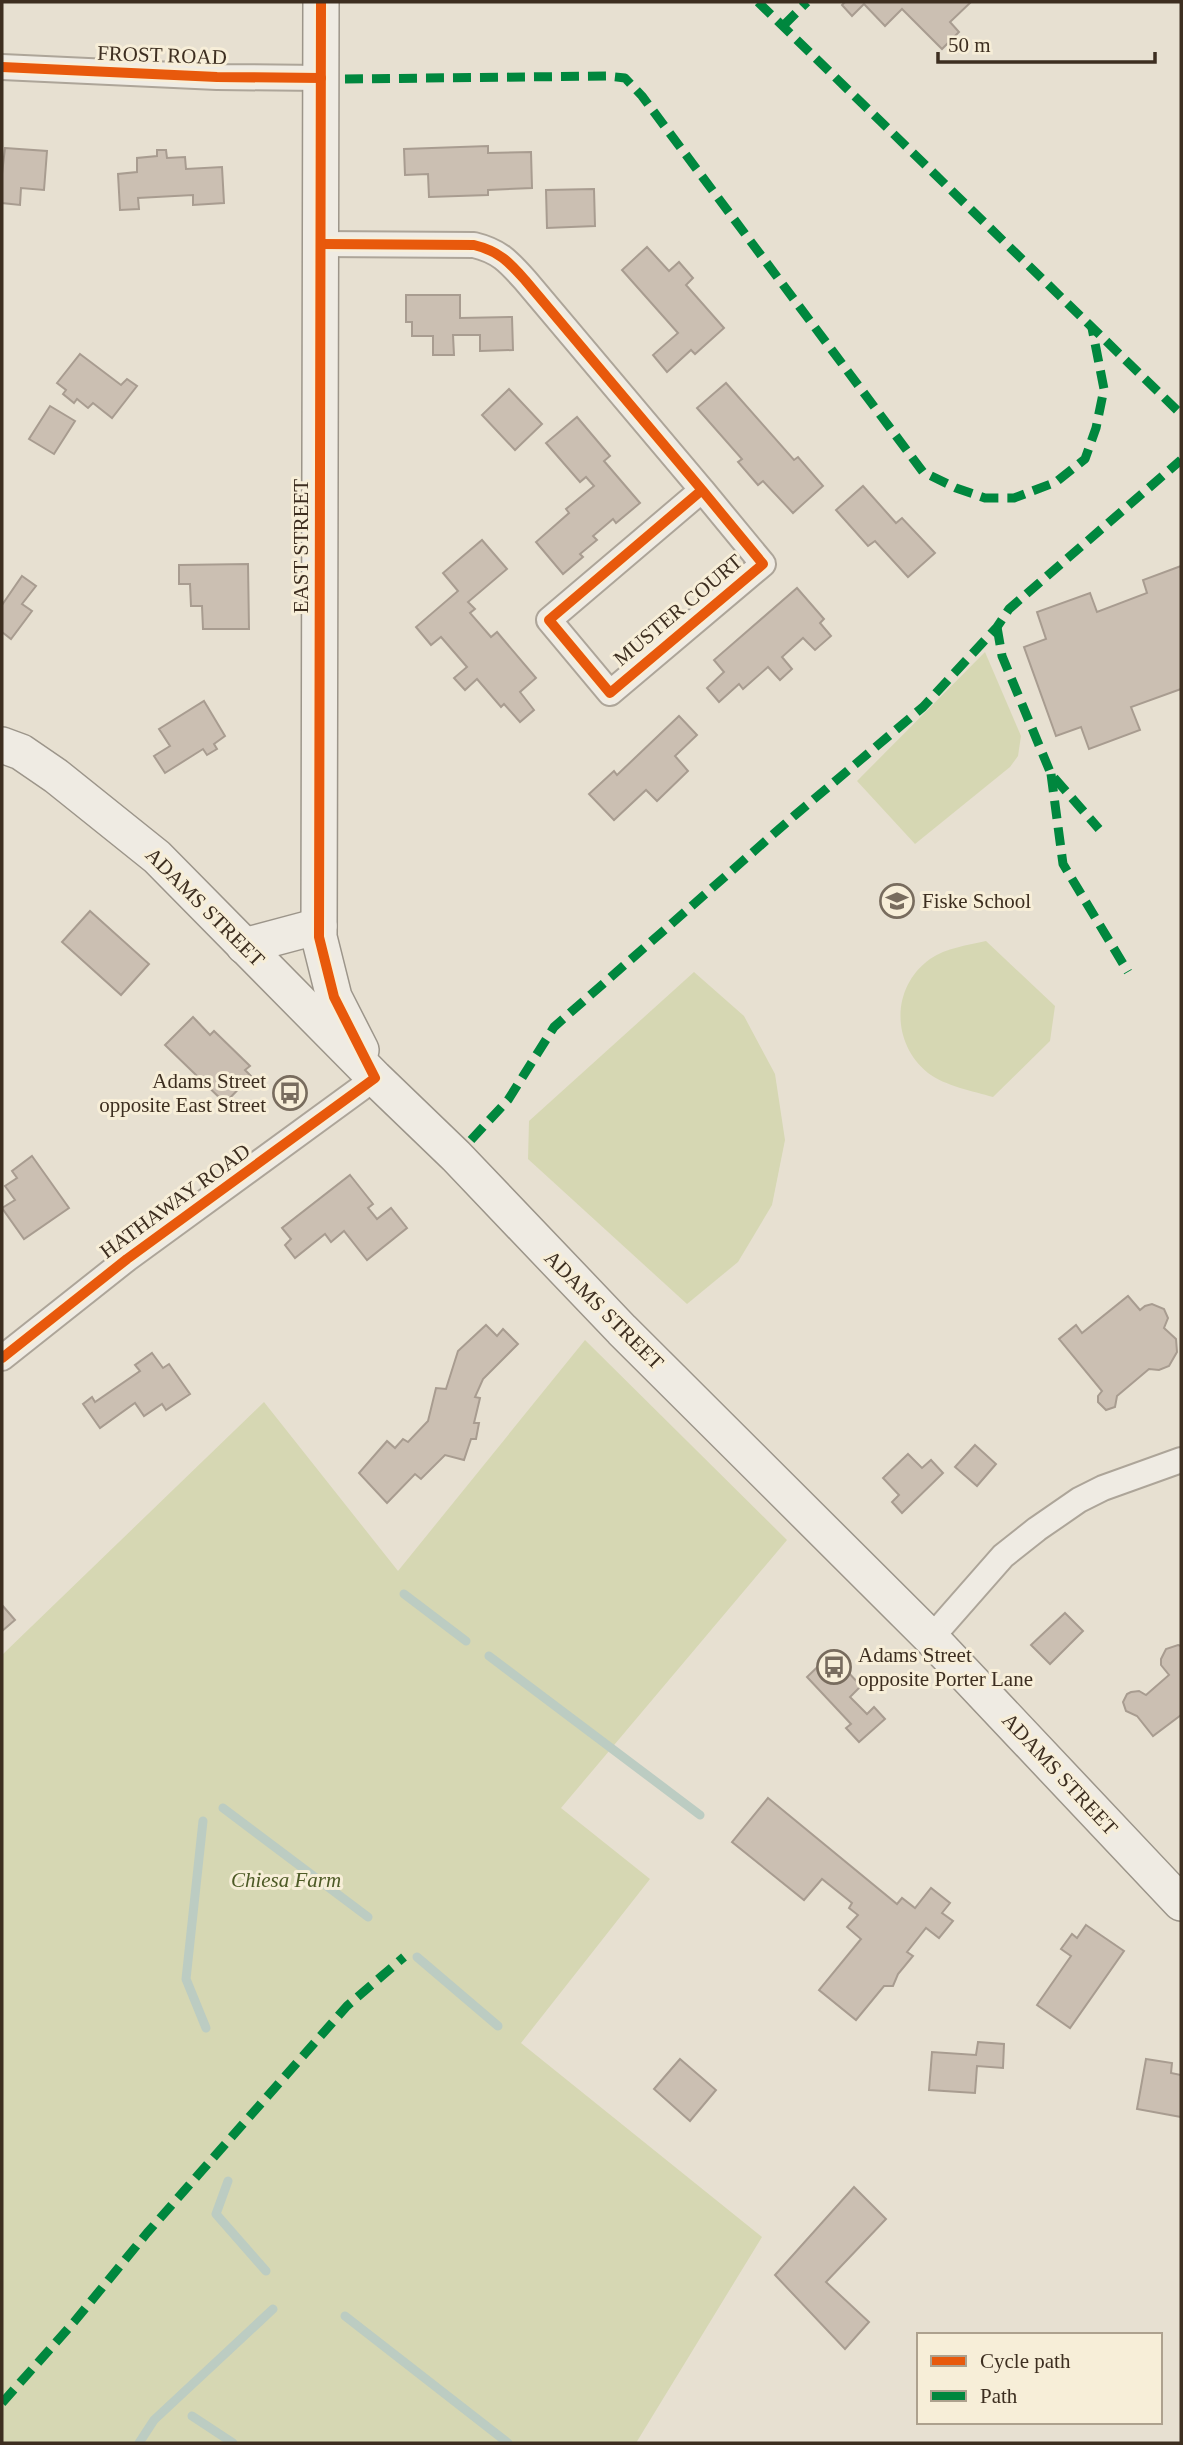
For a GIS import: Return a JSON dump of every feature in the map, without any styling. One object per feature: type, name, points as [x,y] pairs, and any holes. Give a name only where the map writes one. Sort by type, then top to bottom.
[{"type":"main road","name":"EAST STREET","points":[[321,2],[319,937],[334,997],[375,1078]]},
{"type":"main road","name":"ADAMS STREET","points":[[2,745],[21,752],[56,776],[152,853],[456,1156],[622,1330],[931,1638],[1181,1903]]},
{"type":"main road","points":[[244,946],[319,926]]},
{"type":"street","name":"FROST ROAD","points":[[2,67],[217,77],[321,78]]},
{"type":"street","name":"MUSTER COURT","points":[[321,244],[474,245],[492,249],[507,260],[525,280],[702,490],[763,564],[610,693],[549,620],[702,490]]},
{"type":"street","name":"HATHAWAY ROAD","points":[[2,1358],[127,1259],[375,1078]]},
{"type":"street","points":[[931,1638],[1003,1556],[1037,1529],[1079,1500],[1104,1488],[1181,1460]]},
{"type":"green space","points":[[985,652],[1021,736],[1018,756],[1010,767],[915,844],[857,781]]},
{"type":"green space","points":[[986,941],[1055,1006],[1050,1041],[993,1097],[951,1085],[928,1073],[916,1061],[907,1046],[900,1015],[908,984],[930,959],[950,950]]},
{"type":"green space","points":[[694,972],[744,1016],[775,1074],[785,1140],[772,1205],[738,1262],[687,1304],[528,1159],[529,1121]]},
{"type":"green space","name":"Chiesa Farm","points":[[585,1340],[787,1540],[561,1808],[650,1879],[521,2043],[762,2237],[636,2443],[2,2443],[2,1655],[264,1402],[398,1571]]},
{"type":"building","points":[[845,2],[971,2],[950,22],[959,32],[942,49],[902,9],[885,26],[864,4],[852,16],[842,5]]},
{"type":"building","points":[[488,146],[488,153],[531,152],[532,188],[488,190],[488,195],[429,197],[428,174],[405,175],[404,149]]},
{"type":"building","points":[[5,148],[47,151],[44,190],[21,188],[20,205],[2,203]]},
{"type":"building","points":[[157,150],[166,150],[167,158],[185,157],[186,169],[222,167],[224,203],[193,205],[193,195],[138,198],[139,209],[120,210],[118,174],[137,172],[137,158],[157,156]]},
{"type":"building","points":[[594,189],[595,226],[547,228],[546,190]]},
{"type":"building","points":[[647,247],[669,271],[679,262],[693,278],[686,285],[724,328],[695,354],[691,350],[667,372],[653,355],[678,333],[622,270]]},
{"type":"building","points":[[406,295],[460,295],[460,318],[512,317],[513,350],[480,351],[480,335],[453,335],[454,355],[433,355],[433,336],[412,336],[412,322],[406,322]]},
{"type":"building","points":[[80,354],[121,385],[127,379],[137,386],[112,418],[93,403],[88,408],[77,399],[74,403],[63,394],[66,390],[57,383]]},
{"type":"building","points":[[726,383],[794,460],[798,457],[823,486],[793,513],[763,481],[758,485],[738,462],[742,459],[697,408]]},
{"type":"building","points":[[509,389],[542,424],[515,450],[482,415]]},
{"type":"building","points":[[50,406],[75,421],[54,454],[29,439]]},
{"type":"building","points":[[577,417],[610,456],[604,461],[640,503],[616,523],[613,519],[593,536],[597,540],[580,554],[583,557],[563,574],[536,542],[569,513],[566,509],[594,486],[586,477],[580,482],[546,443]]},
{"type":"building","points":[[863,486],[896,523],[902,518],[935,553],[908,577],[875,541],[868,546],[836,510]]},
{"type":"building","points":[[482,540],[507,569],[468,602],[475,609],[470,613],[491,637],[497,632],[536,678],[520,692],[534,710],[520,722],[504,704],[501,707],[477,679],[465,690],[454,678],[467,667],[441,637],[431,645],[416,627],[458,591],[443,573]]},
{"type":"building","points":[[248,564],[249,629],[203,629],[202,606],[191,606],[190,584],[179,584],[179,565]]},
{"type":"building","points":[[1181,566],[1181,689],[1131,707],[1140,730],[1089,749],[1081,727],[1056,736],[1024,647],[1046,639],[1037,612],[1090,593],[1097,612],[1147,593],[1143,580]]},
{"type":"building","points":[[22,576],[36,586],[22,604],[32,611],[11,639],[2,632],[2,605]]},
{"type":"building","points":[[797,588],[824,619],[820,623],[831,636],[815,650],[803,638],[782,657],[792,669],[780,680],[768,667],[743,689],[739,684],[719,702],[707,688],[724,672],[714,660]]},
{"type":"building","points":[[204,701],[225,736],[214,744],[217,749],[207,755],[203,749],[165,773],[154,756],[170,746],[159,729]]},
{"type":"building","points":[[679,716],[697,735],[675,756],[688,771],[657,801],[646,790],[614,820],[589,794],[614,771],[617,775]]},
{"type":"building","points":[[90,911],[149,964],[121,995],[62,942]]},
{"type":"building","points":[[193,1017],[210,1035],[214,1031],[250,1066],[245,1070],[251,1076],[225,1103],[165,1045]]},
{"type":"building","points":[[32,1156],[69,1208],[24,1239],[2,1208],[15,1200],[5,1186],[17,1178],[12,1171]]},
{"type":"building","points":[[350,1175],[373,1204],[368,1208],[377,1219],[391,1208],[407,1228],[367,1260],[344,1231],[331,1242],[325,1234],[295,1258],[285,1245],[291,1239],[282,1228]]},
{"type":"building","points":[[1128,1296],[1140,1310],[1152,1304],[1164,1309],[1168,1318],[1164,1328],[1176,1339],[1177,1352],[1169,1366],[1159,1370],[1149,1369],[1117,1396],[1115,1407],[1106,1410],[1098,1402],[1102,1391],[1059,1339],[1076,1325],[1082,1333]]},
{"type":"building","points":[[486,1325],[497,1336],[503,1329],[518,1344],[483,1379],[475,1397],[480,1398],[474,1423],[479,1423],[476,1439],[471,1439],[464,1460],[445,1455],[421,1479],[415,1474],[387,1503],[359,1473],[387,1441],[395,1448],[403,1439],[408,1442],[428,1421],[436,1388],[446,1389],[458,1351]]},
{"type":"building","points":[[152,1353],[163,1368],[169,1364],[190,1394],[166,1410],[162,1404],[144,1416],[135,1403],[100,1428],[83,1404],[92,1397],[95,1402],[140,1371],[135,1365]]},
{"type":"building","points":[[975,1445],[996,1464],[977,1486],[955,1467]]},
{"type":"building","points":[[908,1454],[922,1468],[931,1460],[943,1473],[902,1513],[892,1502],[899,1495],[883,1478]]},
{"type":"building","points":[[2,1605],[15,1620],[2,1631]]},
{"type":"building","points":[[1065,1613],[1083,1631],[1050,1664],[1031,1645]]},
{"type":"building","points":[[1181,1646],[1181,1715],[1153,1736],[1137,1716],[1126,1711],[1123,1702],[1131,1692],[1139,1691],[1146,1695],[1169,1675],[1161,1665],[1161,1659],[1166,1649]]},
{"type":"building","points":[[831,1654],[861,1686],[850,1697],[867,1714],[874,1707],[885,1719],[859,1742],[846,1728],[851,1724],[807,1677]]},
{"type":"building","points":[[768,1798],[897,1904],[902,1898],[915,1908],[931,1888],[950,1903],[942,1913],[953,1921],[939,1938],[926,1928],[907,1952],[913,1956],[898,1974],[893,1986],[884,1986],[856,2020],[819,1990],[861,1939],[847,1927],[858,1915],[849,1908],[852,1903],[822,1879],[804,1900],[732,1842]]},
{"type":"building","points":[[1086,1925],[1124,1951],[1070,2028],[1037,2005],[1071,1956],[1061,1949],[1072,1934],[1077,1938]]},
{"type":"building","points":[[978,2042],[1004,2044],[1003,2068],[977,2066],[975,2093],[929,2090],[932,2052],[976,2055]]},
{"type":"building","points":[[680,2059],[716,2090],[690,2121],[654,2089]]},
{"type":"building","points":[[1146,2059],[1172,2063],[1171,2073],[1181,2075],[1181,2117],[1137,2109]]},
{"type":"building","points":[[854,2187],[886,2219],[826,2282],[869,2322],[845,2349],[775,2275]]},
{"type":"waterway","points":[[404,1594],[466,1641]]},
{"type":"waterway","points":[[489,1656],[700,1815]]},
{"type":"waterway","points":[[223,1808],[368,1917]]},
{"type":"waterway","points":[[203,1821],[186,1979],[206,2028]]},
{"type":"waterway","points":[[417,1957],[498,2026]]},
{"type":"waterway","points":[[228,2181],[216,2214],[266,2271]]},
{"type":"waterway","points":[[139,2443],[154,2420],[273,2309]]},
{"type":"waterway","points":[[345,2316],[508,2443]]},
{"type":"waterway","points":[[192,2416],[233,2443]]},
{"type":"marked path","points":[[758,2],[1181,414]]},
{"type":"marked path","points":[[783,26],[807,2]]},
{"type":"marked path","points":[[345,79],[625,78],[642,96],[923,472],[985,498],[1014,498],[1056,482],[1085,459],[1096,428],[1104,389],[1092,328]]},
{"type":"marked path","points":[[471,1140],[508,1100],[554,1027],[794,816],[923,707],[997,627],[1009,609],[1181,460]]},
{"type":"marked path","points":[[997,627],[1002,656],[1051,774],[1099,829]]},
{"type":"marked path","points":[[1051,774],[1063,864],[1128,972]]},
{"type":"marked path","points":[[2,2403],[347,2006],[404,1957]]},
{"type":"cycle path","points":[[2,1358],[127,1259],[375,1078],[334,997],[319,937],[321,2]]},
{"type":"cycle path","points":[[2,67],[217,77],[321,78]]},
{"type":"cycle path","points":[[321,244],[474,245],[497,254],[525,280],[702,490],[549,620],[610,693],[763,564],[702,490]]},
{"type":"place","name":"Fiske School","points":[[897,901]]},
{"type":"place","name":"Adams Street opposite East Street","points":[[290,1093]]},
{"type":"place","name":"Adams Street opposite Porter Lane","points":[[834,1667]]}]
